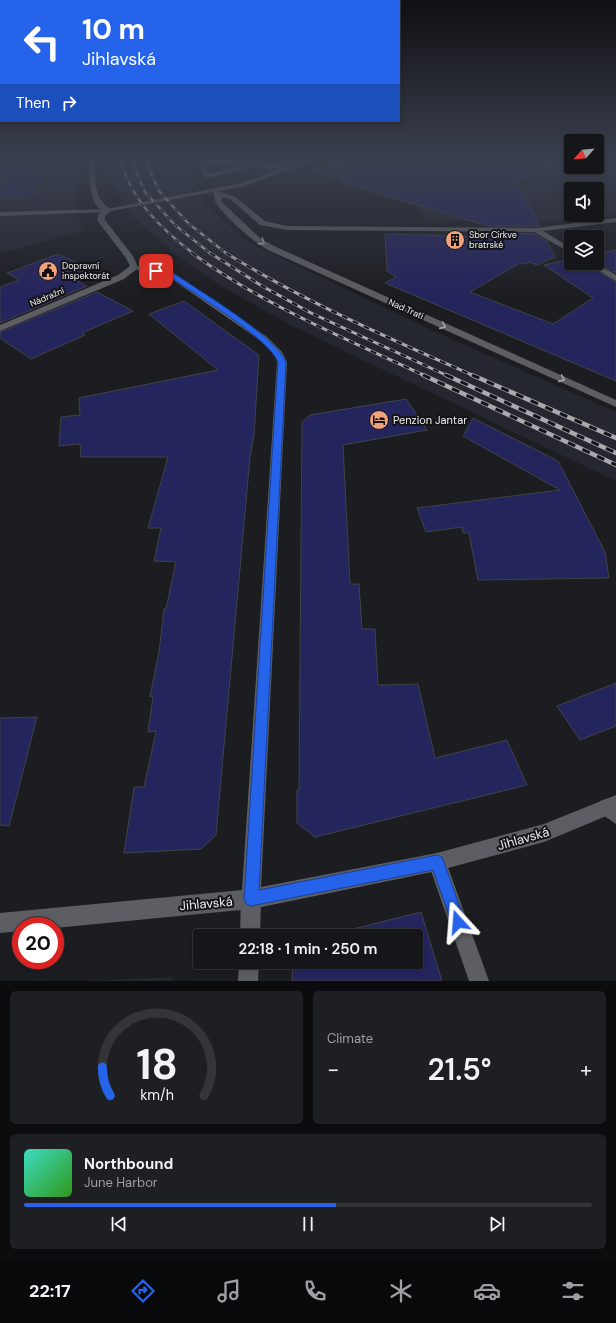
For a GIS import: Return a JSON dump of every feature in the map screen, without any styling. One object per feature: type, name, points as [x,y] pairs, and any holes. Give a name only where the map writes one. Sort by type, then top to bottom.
[{"type":"street","points":[[99,204],[109,210]]},
{"type":"street","points":[[0,214],[109,210],[133,204]]},
{"type":"street","name":"Nad Tratí","points":[[220,204],[257,240],[271,248],[615,402]]},
{"type":"street","points":[[240,204],[263,224],[276,227],[536,230],[616,220]]},
{"type":"street","points":[[109,210],[102,215],[101,220],[130,258],[134,267],[168,272],[264,339],[279,354],[282,362],[250,929]]},
{"type":"street","points":[[536,230],[564,248]]},
{"type":"street","name":"Nádražní","points":[[0,328],[121,277],[134,267]]},
{"type":"street","points":[[601,270],[616,279]]},
{"type":"street","name":"Jihlavská","points":[[0,923],[251,899],[437,862],[544,833],[613,808]]},
{"type":"street","points":[[437,862],[479,981]]},
{"type":"street","points":[[248,981],[249,969]]},
{"type":"shaded area","points":[[0,204],[77,204],[77,215],[84,230],[0,254]]},
{"type":"shaded area","points":[[124,204],[205,204],[249,243],[436,332],[616,412],[616,481],[287,323],[224,288],[174,253],[136,219]]},
{"type":"shaded area","points":[[413,204],[564,204],[564,220],[552,221],[424,220],[420,206]]},
{"type":"shaded area","points":[[604,204],[616,204],[616,213],[604,214]]},
{"type":"shaded area","points":[[173,977],[172,981],[85,981]]},
{"type":"building","points":[[413,204],[529,204],[540,226],[488,226]]},
{"type":"building","points":[[512,233],[534,234],[547,241],[555,257],[537,265],[529,262],[524,264],[520,263],[470,292],[553,324],[593,298],[544,265],[564,261],[564,270],[596,270],[616,282],[616,381],[385,283],[396,277],[387,271],[385,234],[512,237]]},
{"type":"building","points":[[616,250],[616,273],[604,266],[604,253]]},
{"type":"building","points":[[58,254],[90,269],[70,277],[87,286],[0,323],[0,287],[19,280],[7,273]]},
{"type":"building","points":[[97,292],[133,311],[82,333],[85,335],[31,359],[0,338],[0,332]]},
{"type":"building","points":[[184,301],[259,355],[254,434],[250,457],[216,835],[201,849],[124,853],[134,787],[144,787],[156,731],[148,732],[153,696],[150,697],[159,652],[164,609],[166,609],[176,562],[154,561],[161,528],[148,528],[168,457],[81,457],[80,444],[59,446],[61,417],[80,415],[79,398],[218,370],[149,314]]},
{"type":"building","points":[[406,399],[427,430],[343,445],[350,584],[359,584],[362,629],[375,629],[378,685],[418,684],[435,758],[507,740],[527,785],[315,837],[297,823],[297,790],[299,790],[302,422],[310,415]]},
{"type":"building","points":[[473,418],[558,461],[605,552],[609,578],[478,580],[469,533],[463,533],[462,527],[426,532],[417,508],[560,490],[463,436]]},
{"type":"building","points":[[616,683],[616,726],[580,740],[557,706]]},
{"type":"building","points":[[37,717],[9,826],[0,825],[0,718]]},
{"type":"building","points":[[421,912],[442,981],[292,981],[293,969],[423,969],[423,929],[353,929]]},
{"type":"railway","points":[[142,204],[170,234],[194,254]]},
{"type":"railway","points":[[156,204],[175,225],[211,254]]},
{"type":"railway","points":[[171,204],[188,223],[227,254]]},
{"type":"railway","points":[[192,253],[219,272],[276,305],[336,335],[425,376]]},
{"type":"railway","points":[[210,253],[262,286],[311,313],[448,376]]},
{"type":"railway","points":[[226,253],[286,288],[379,333],[474,376]]},
{"type":"railway","points":[[423,375],[616,465]]},
{"type":"railway","points":[[446,375],[616,453]]},
{"type":"railway","points":[[472,375],[616,438]]},
{"type":"place","name":"Sbor Církve bratrské","points":[[455,240]]},
{"type":"place","name":"Dopravní inspektorát","points":[[48,271]]},
{"type":"place","name":"Penzion Jantar","points":[[379,420]]},
{"type":"route","points":[[156,271],[168,272],[264,339],[279,354],[282,362],[251,899],[437,862],[458,922]]}]
